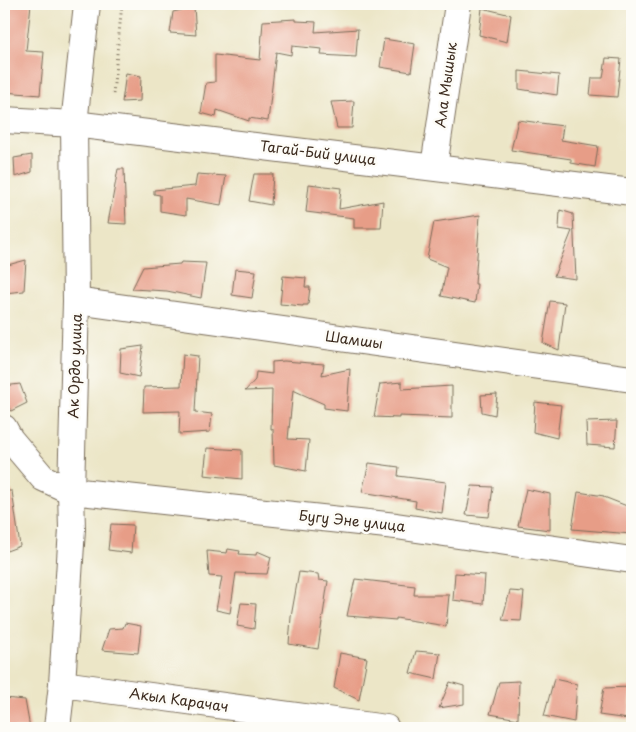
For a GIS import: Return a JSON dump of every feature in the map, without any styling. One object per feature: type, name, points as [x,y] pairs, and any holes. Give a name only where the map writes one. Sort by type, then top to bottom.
[{"type":"street","name":"Ак Ордо улица","points":[[57,728],[62,684],[72,529],[71,492],[76,301],[74,124],[87,4]]},
{"type":"street","name":"Ала Мышык","points":[[434,167],[458,4]]},
{"type":"street","name":"Тагай-Бий улица","points":[[4,120],[74,124],[632,192]]},
{"type":"street","name":"Шамшы","points":[[76,301],[632,379]]},
{"type":"street","points":[[4,428],[10,439],[43,478],[71,492]]},
{"type":"street","name":"Бугу Эне улица","points":[[71,492],[396,526],[632,560]]},
{"type":"street","name":"Акыл Карачач","points":[[62,684],[386,728]]},
{"type":"path","points":[[113,94],[122,4]]},
{"type":"building","points":[[4,4],[31,4],[26,51],[44,52],[40,95],[4,92]]},
{"type":"building","points":[[194,7],[196,35],[170,33],[173,12]]},
{"type":"building","points":[[482,8],[511,15],[507,42],[479,35]]},
{"type":"building","points":[[296,19],[296,21],[316,22],[315,32],[358,29],[356,57],[321,55],[322,49],[292,46],[291,55],[276,52],[268,121],[249,118],[249,121],[217,110],[216,117],[201,113],[206,83],[215,82],[215,55],[260,60],[263,21]]},
{"type":"building","points":[[384,39],[415,44],[411,72],[380,67]]},
{"type":"building","points":[[606,58],[621,59],[617,97],[590,95],[592,78],[603,78]]},
{"type":"building","points":[[519,71],[559,75],[557,95],[519,89]]},
{"type":"building","points":[[126,73],[141,76],[140,101],[122,102]]},
{"type":"building","points":[[354,101],[352,128],[337,128],[331,102]]},
{"type":"building","points":[[518,120],[563,126],[561,140],[598,146],[595,167],[571,163],[571,159],[511,150]]},
{"type":"building","points":[[32,155],[32,172],[15,177],[14,158]]},
{"type":"building","points":[[118,169],[124,169],[126,224],[108,223]]},
{"type":"building","points":[[197,174],[226,176],[221,205],[186,199],[186,215],[160,211],[160,195],[154,194],[154,190],[195,186]]},
{"type":"building","points":[[254,174],[273,174],[271,205],[249,201]]},
{"type":"building","points":[[309,184],[341,188],[339,209],[383,201],[381,228],[354,228],[354,218],[306,212]]},
{"type":"building","points":[[560,210],[573,214],[576,279],[554,276],[572,231],[559,229]]},
{"type":"building","points":[[480,215],[475,303],[441,296],[447,267],[427,259],[434,222]]},
{"type":"building","points":[[26,260],[24,291],[4,293],[4,266]]},
{"type":"building","points":[[181,262],[206,263],[201,298],[167,291],[132,289],[143,267],[180,264]]},
{"type":"building","points":[[235,269],[256,271],[252,298],[232,295]]},
{"type":"building","points":[[283,276],[306,278],[305,287],[310,287],[308,305],[280,304]]},
{"type":"building","points":[[550,301],[565,303],[559,350],[543,343]]},
{"type":"building","points":[[143,346],[139,377],[120,373],[121,349]]},
{"type":"building","points":[[183,354],[198,356],[195,412],[212,414],[210,432],[179,434],[180,411],[143,412],[144,387],[181,386]]},
{"type":"building","points":[[272,362],[324,364],[322,375],[350,369],[347,411],[324,408],[324,404],[293,390],[288,439],[309,440],[306,471],[274,465],[273,429],[271,429],[272,390],[245,391],[255,380],[256,372],[272,374]]},
{"type":"building","points":[[402,382],[402,389],[452,386],[452,418],[374,417],[380,384]]},
{"type":"building","points":[[20,384],[27,403],[11,411],[4,396],[4,386]]},
{"type":"building","points":[[497,394],[495,415],[482,412],[481,395]]},
{"type":"building","points":[[535,402],[561,405],[557,438],[533,432]]},
{"type":"building","points":[[617,421],[615,447],[587,445],[586,422]]},
{"type":"building","points":[[207,448],[242,450],[242,479],[204,475]]},
{"type":"building","points":[[369,463],[399,467],[398,476],[446,482],[442,513],[415,508],[416,501],[362,492]]},
{"type":"building","points":[[472,486],[493,487],[489,517],[466,515]]},
{"type":"building","points":[[526,489],[550,494],[550,530],[518,526]]},
{"type":"building","points":[[4,491],[12,491],[20,546],[4,552]]},
{"type":"building","points":[[578,492],[604,496],[632,508],[631,534],[572,529]]},
{"type":"building","points":[[111,524],[133,525],[131,553],[108,550]]},
{"type":"building","points":[[228,549],[240,551],[239,554],[256,555],[257,551],[271,557],[267,574],[236,573],[230,613],[216,610],[222,577],[209,576],[207,551],[227,553]]},
{"type":"building","points":[[299,572],[318,574],[319,580],[328,581],[318,649],[289,644],[291,617]]},
{"type":"building","points":[[455,573],[485,575],[483,604],[453,600]]},
{"type":"building","points":[[355,579],[415,586],[414,595],[449,595],[446,626],[396,618],[396,620],[347,616]]},
{"type":"building","points":[[510,591],[524,592],[521,621],[502,620]]},
{"type":"building","points":[[241,603],[256,604],[254,629],[237,626]]},
{"type":"building","points":[[125,623],[141,626],[138,653],[102,650],[109,629],[123,628]]},
{"type":"building","points":[[416,651],[440,653],[436,679],[410,673]]},
{"type":"building","points":[[340,653],[367,658],[359,700],[334,688]]},
{"type":"building","points":[[554,679],[577,684],[574,722],[544,716]]},
{"type":"building","points":[[519,681],[518,719],[490,714],[499,682]]},
{"type":"building","points":[[450,682],[464,686],[464,704],[439,708]]},
{"type":"building","points":[[632,687],[628,719],[599,715],[604,688]]},
{"type":"building","points":[[4,698],[25,700],[30,728],[4,728]]}]
